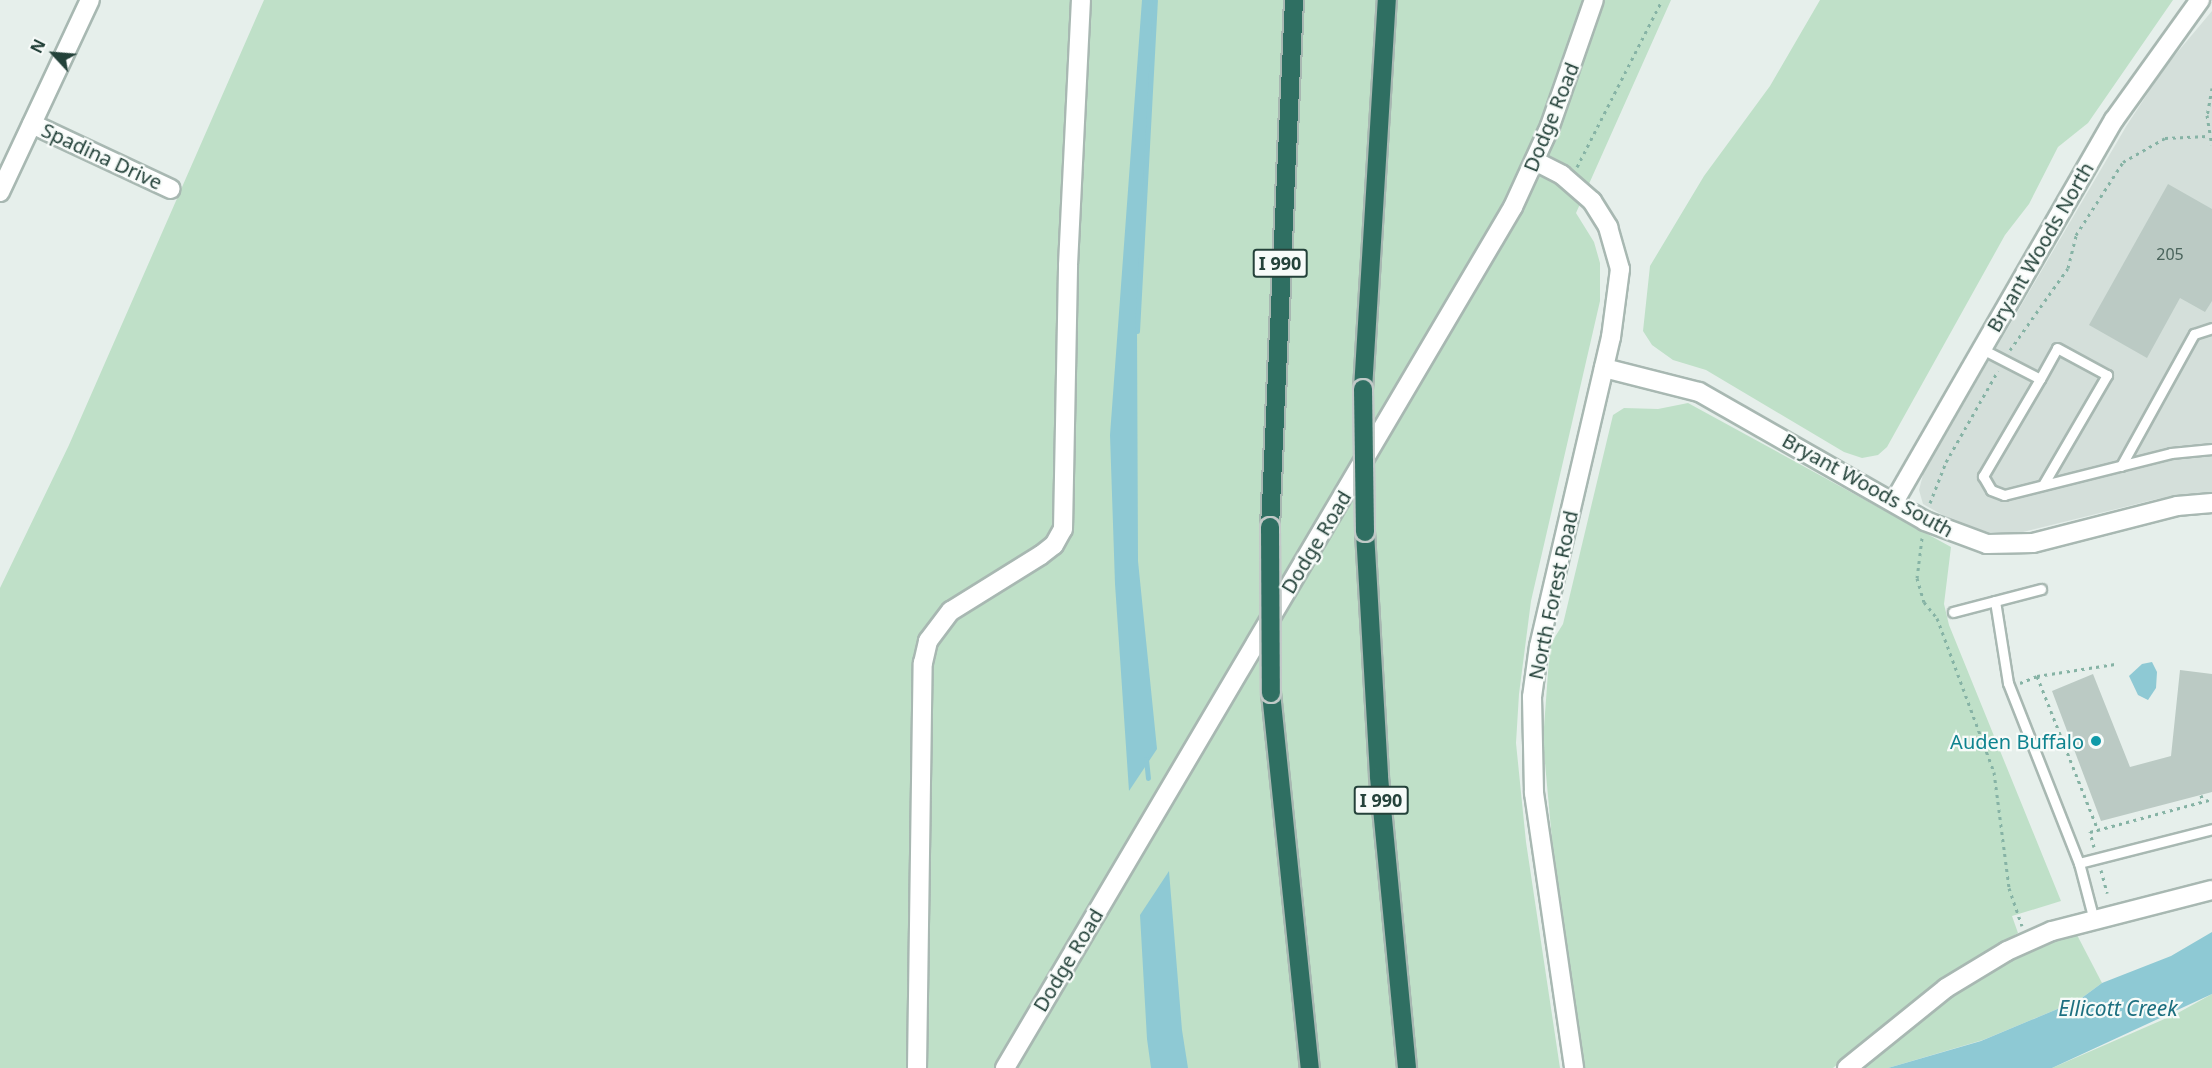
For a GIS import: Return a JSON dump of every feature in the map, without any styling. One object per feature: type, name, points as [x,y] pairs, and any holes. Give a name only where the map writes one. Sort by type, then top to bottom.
[{"type":"highway","name":"I 990","points":[[1294,0],[1270,527],[1271,693],[1310,1068]]},
{"type":"highway","name":"I 990","points":[[1387,0],[1363,388],[1365,532],[1379,777],[1407,1068]]},
{"type":"street","points":[[0,192],[90,0]]},
{"type":"street","points":[[917,1068],[924,663],[928,641],[951,611],[1041,555],[1054,545],[1063,529],[1068,265],[1081,0]]},
{"type":"street","name":"Dodge Road","points":[[1005,1068],[1437,339],[1535,161],[1594,0]]},
{"type":"street","name":"Bryant Woods North","points":[[1894,502],[2133,90],[2200,0]]},
{"type":"street","name":"Spadina Drive","points":[[32,124],[171,189]]},
{"type":"street","name":"North Forest Road","points":[[1535,161],[1570,180],[1603,218],[1618,257],[1619,296],[1541,635],[1532,697],[1534,793],[1574,1068]]},
{"type":"street","name":"Bryant Woods South","points":[[1604,368],[1700,392],[1952,534],[2002,545],[2054,538],[2177,506],[2212,503]]},
{"type":"street","points":[[1847,1068],[1947,988],[2027,941],[2094,920],[2212,891]]},
{"type":"lane","points":[[2121,466],[2194,334],[2212,327]]},
{"type":"lane","points":[[2043,485],[2107,375],[2057,348],[1983,476],[1990,490],[2004,495],[2121,466],[2212,448]]},
{"type":"lane","points":[[1982,349],[2040,379]]},
{"type":"lane","points":[[1953,612],[2041,589]]},
{"type":"lane","points":[[1995,601],[2008,683],[2079,863],[2094,920]]},
{"type":"lane","points":[[2079,863],[2212,829]]},
{"type":"path","points":[[1570,180],[1662,0]]},
{"type":"path","points":[[2212,88],[2207,108],[2208,136],[2212,145]]},
{"type":"path","points":[[1929,508],[1947,462],[2004,360],[2037,308],[2068,268],[2076,235],[2123,162],[2165,138],[2208,136]]},
{"type":"path","points":[[1923,533],[1917,578],[1924,602],[1938,618],[1994,772],[2009,888],[2027,941]]},
{"type":"path","points":[[2022,682],[2037,676],[2115,664]]},
{"type":"path","points":[[2037,676],[2098,830]]},
{"type":"path","points":[[2201,795],[2203,801]]},
{"type":"path","points":[[2095,848],[2090,832],[2212,799]]},
{"type":"path","points":[[2101,870],[2107,893]]},
{"type":"shaded area","points":[[2212,11],[2212,492],[2157,499],[2019,533],[1988,532],[1957,523],[1923,504],[1919,490],[1924,471],[2127,125],[2165,67]]},
{"type":"green space","points":[[264,0],[1671,0],[1576,213],[1594,242],[1600,263],[1600,301],[1531,601],[1519,694],[1516,743],[1526,842],[1560,1068],[0,1068],[0,588],[69,445]]},
{"type":"green space","points":[[1820,0],[2173,0],[2088,123],[2058,147],[2029,204],[2005,235],[1887,447],[1878,455],[1862,458],[1844,452],[1706,370],[1673,360],[1652,345],[1643,331],[1650,266],[1704,176],[1770,86]]},
{"type":"green space","points":[[1688,403],[1951,547],[1944,604],[1949,625],[2061,901],[2012,916],[2018,933],[1944,979],[1833,1068],[1585,1068],[1552,840],[1543,741],[1550,645],[1563,624],[1613,415],[1624,408],[1658,409]]},
{"type":"green space","points":[[2076,933],[2102,983],[2079,1000],[1983,1040],[1888,1068],[1861,1068],[1960,990],[2023,955]]},
{"type":"green space","points":[[2212,994],[2212,1068],[2052,1068],[2176,1014]]},
{"type":"water","points":[[1142,0],[1155,0],[1137,325],[1138,561],[1157,749],[1129,791],[1115,584],[1110,435]]},
{"type":"water","points":[[2152,662],[2157,672],[2156,688],[2148,700],[2138,695],[2129,676],[2142,664]]},
{"type":"water","points":[[1169,871],[1182,1030],[1188,1068],[1151,1068],[1147,1039],[1140,915]]},
{"type":"water","name":"Ellicott Creek","points":[[2212,932],[2212,994],[2052,1068],[1888,1068],[1981,1041],[2079,1000],[2102,983],[2171,956]]},
{"type":"building","points":[[2168,184],[2212,209],[2212,301],[2205,312],[2180,298],[2147,358],[2089,325]]},
{"type":"building","name":"Auden Buffalo","points":[[2180,670],[2212,674],[2212,792],[2101,821],[2052,691],[2093,674],[2130,767],[2171,756]]},
{"type":"waterway","points":[[1137,331],[1155,0]]},
{"type":"waterway","points":[[1146,759],[1148,778]]},
{"type":"place","name":"Auden Buffalo","points":[[2096,741]]}]
